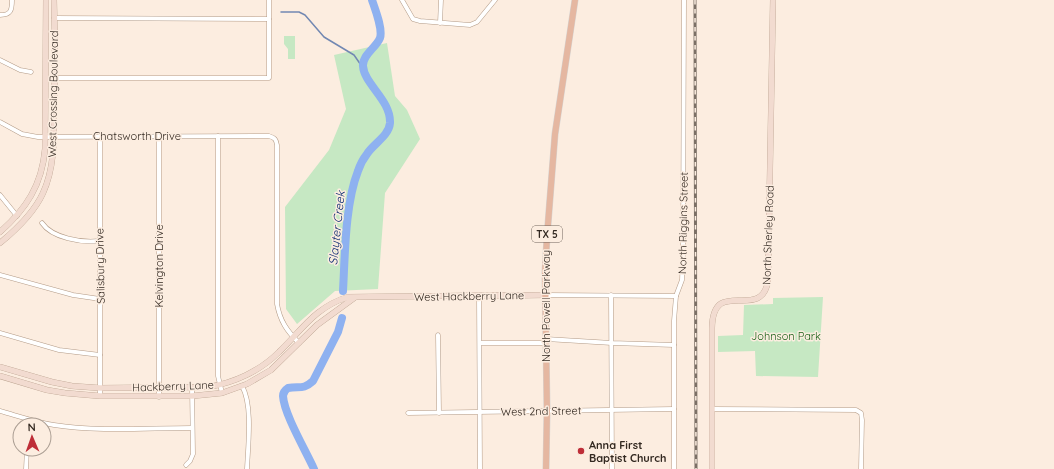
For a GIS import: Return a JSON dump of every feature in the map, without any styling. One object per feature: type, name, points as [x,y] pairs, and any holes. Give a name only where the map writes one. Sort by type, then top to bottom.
[{"type":"main road","name":"North Powell Parkway","points":[[546,469],[547,411],[545,273],[552,165],[575,0]]},
{"type":"street","points":[[0,15],[8,14],[10,12],[12,0]]},
{"type":"street","name":"West Crossing Boulevard","points":[[0,232],[17,216],[29,201],[38,182],[45,157],[46,0]]},
{"type":"street","name":"West Crossing Boulevard","points":[[0,243],[24,222],[43,193],[52,162],[55,78],[54,0]]},
{"type":"street","points":[[55,78],[269,78],[269,0]]},
{"type":"street","points":[[402,0],[413,18],[420,21],[470,25],[477,22],[495,0]]},
{"type":"street","points":[[440,23],[441,0]]},
{"type":"street","name":"North Riggins Street","points":[[674,469],[674,321],[676,296],[682,280],[684,254],[684,0]]},
{"type":"street","name":"North Sherley Road","points":[[712,469],[712,324],[716,309],[725,302],[754,300],[760,298],[764,294],[767,285],[773,0]]},
{"type":"street","points":[[54,18],[269,18]]},
{"type":"street","points":[[0,60],[20,70],[31,72]]},
{"type":"street","name":"Chatsworth Drive","points":[[0,122],[22,134],[45,137],[269,136],[276,140],[277,304],[279,316],[284,327],[293,337]]},
{"type":"street","name":"Salisbury Drive","points":[[100,136],[100,396]]},
{"type":"street","name":"Kelvington Drive","points":[[159,136],[159,397]]},
{"type":"street","points":[[218,136],[218,367],[222,393]]},
{"type":"street","points":[[0,195],[17,216]]},
{"type":"street","points":[[42,223],[46,229],[53,233],[71,239],[99,241]]},
{"type":"street","points":[[0,275],[73,295],[100,298]]},
{"type":"street","name":"West Hackberry Lane","points":[[358,297],[546,295],[676,296]]},
{"type":"street","points":[[611,295],[612,469]]},
{"type":"street","points":[[479,296],[480,469]]},
{"type":"street","name":"Hackberry Lane","points":[[0,367],[52,382],[72,386],[100,388],[159,388],[208,387],[221,385],[240,378],[268,362],[280,352],[308,321],[328,306],[345,299],[358,297]]},
{"type":"street","name":"Hackberry Lane","points":[[0,376],[65,394],[159,397],[222,393],[242,386],[271,370],[320,322],[349,301],[358,297]]},
{"type":"street","points":[[0,333],[60,350],[100,355]]},
{"type":"street","points":[[438,335],[439,413]]},
{"type":"street","points":[[293,337],[299,343]]},
{"type":"street","points":[[480,343],[546,341],[674,344]]},
{"type":"street","points":[[242,386],[246,392],[249,407],[247,469]]},
{"type":"street","points":[[186,465],[190,461],[193,454],[192,387]]},
{"type":"street","name":"West 2nd Street","points":[[408,413],[674,409]]},
{"type":"street","points":[[712,409],[858,410],[862,415],[861,469]]},
{"type":"street","points":[[0,411],[21,417]]},
{"type":"street","points":[[52,425],[91,429],[192,428]]},
{"type":"street","points":[[26,469],[27,457]]},
{"type":"green space","points":[[284,36],[295,36],[295,59],[288,59],[288,49],[284,44]]},
{"type":"green space","points":[[387,43],[395,96],[407,110],[420,139],[385,193],[378,289],[335,291],[297,324],[286,309],[285,207],[329,150],[346,109],[334,55]]},
{"type":"green space","name":"Johnson Park","points":[[823,297],[818,377],[756,376],[755,351],[718,352],[718,336],[743,335],[744,305],[773,304],[773,298]]},
{"type":"waterway","name":"Slayter Creek","points":[[343,291],[346,230],[350,199],[354,184],[363,160],[387,132],[390,123],[386,107],[364,73],[363,62],[378,42],[381,34],[372,0]]},
{"type":"waterway","points":[[281,12],[299,12],[305,15],[324,37],[354,55],[363,68]]},
{"type":"waterway","name":"Slayter Creek","points":[[314,469],[291,422],[284,404],[283,395],[284,391],[288,388],[304,387],[313,381],[338,332],[342,318]]},
{"type":"railway","points":[[695,0],[696,469]]},
{"type":"place","name":"Anna First Baptist Church","points":[[581,451]]}]
